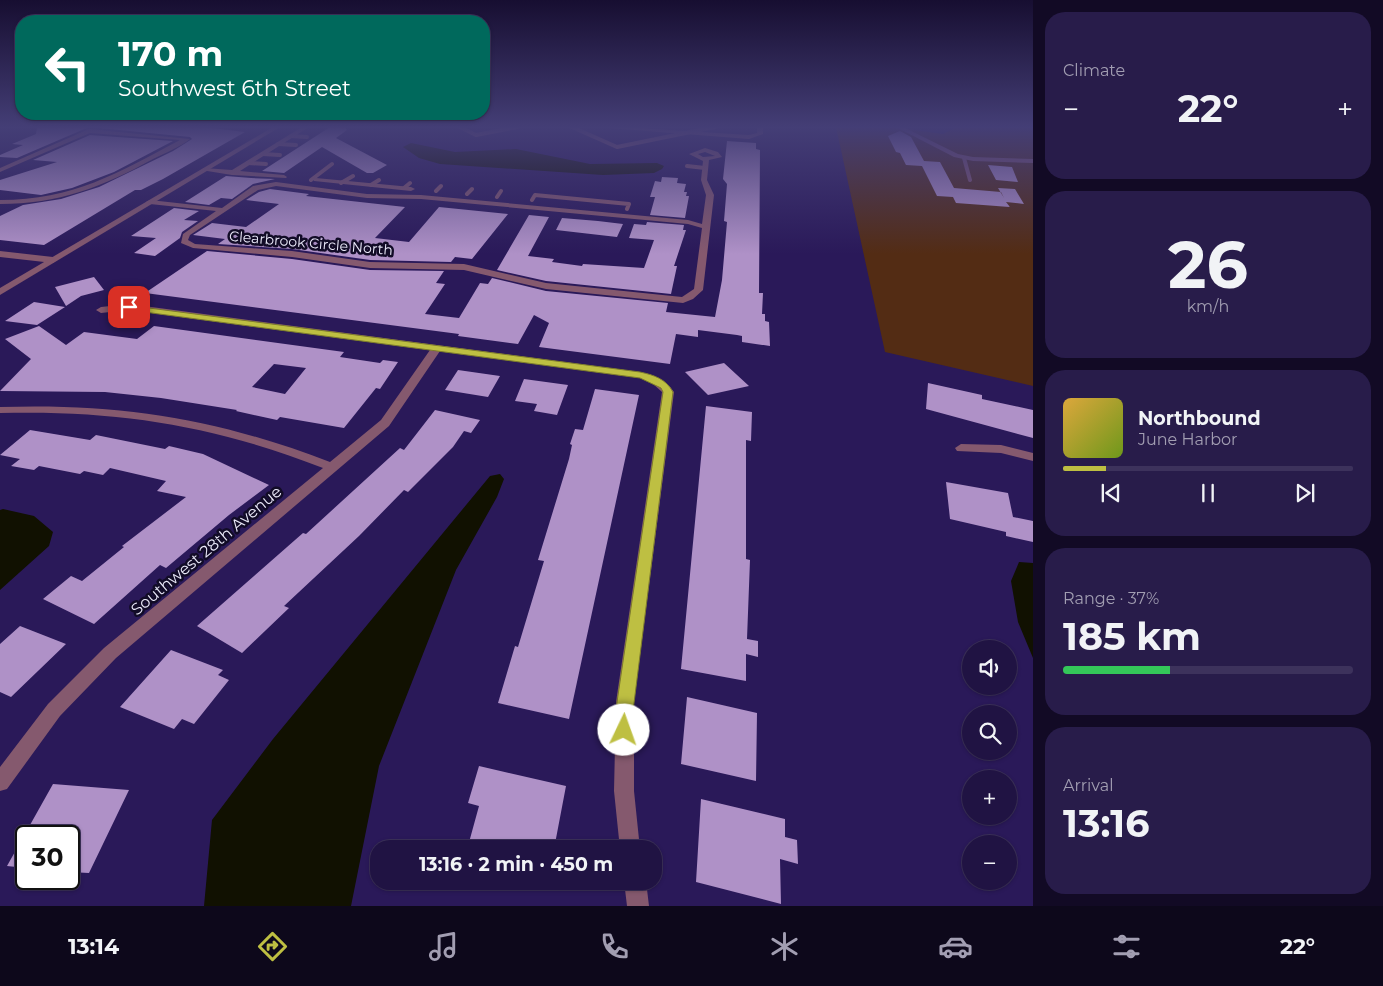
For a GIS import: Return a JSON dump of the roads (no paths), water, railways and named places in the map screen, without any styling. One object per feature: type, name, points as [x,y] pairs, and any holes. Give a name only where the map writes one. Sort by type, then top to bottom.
[{"type":"street","points":[[2,203],[38,201],[83,191],[126,169]]},
{"type":"street","points":[[232,172],[237,169]]},
{"type":"street","points":[[153,200],[225,208],[256,188],[265,185],[282,184],[360,195],[420,197],[688,222],[706,227],[710,195],[704,180],[705,169]]},
{"type":"street","points":[[0,292],[204,170],[341,183],[407,186],[499,194],[532,200],[627,209]]},
{"type":"street","name":"Clearbrook Circle North","points":[[225,208],[187,234],[184,241],[193,246],[292,254],[370,265],[464,267],[546,286],[674,300],[690,298],[698,290],[706,227]]},
{"type":"street","points":[[0,254],[53,260]]},
{"type":"street","points":[[101,310],[129,307],[437,348],[650,377],[665,386],[668,392],[625,702],[623,744],[624,791],[629,840]]},
{"type":"street","name":"Southwest 28th Avenue","points":[[0,782],[54,710],[110,653],[385,423],[437,348]]},
{"type":"street","points":[[0,410],[95,410],[178,420],[257,438],[331,467]]},
{"type":"street","points":[[961,448],[1001,449],[1033,457]]},
{"type":"street","points":[[636,890],[638,906]]},
{"type":"lane","points":[[311,180],[325,169]]},
{"type":"lane","points":[[967,169],[970,180]]},
{"type":"lane","points":[[341,183],[353,176]]},
{"type":"lane","points":[[371,185],[379,180]]}]
